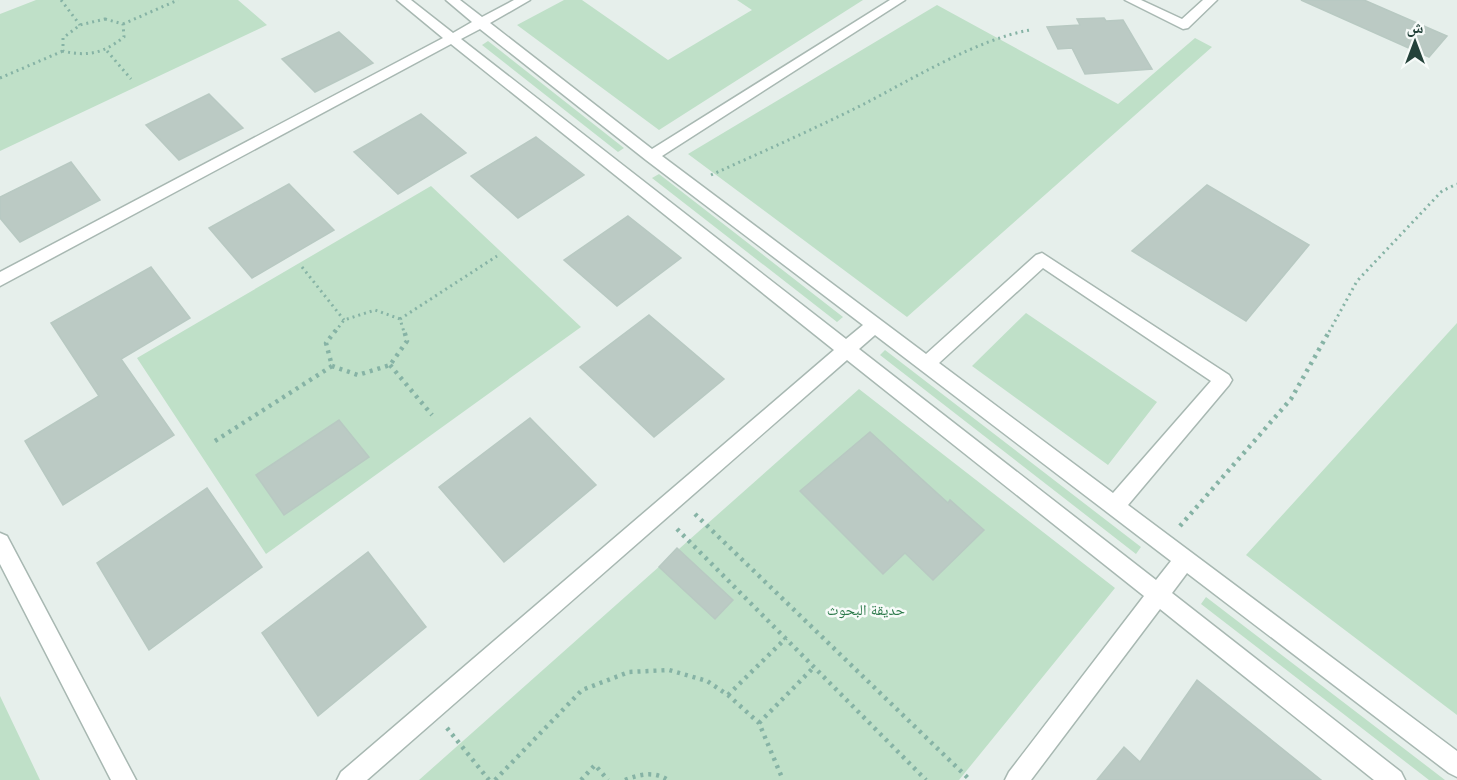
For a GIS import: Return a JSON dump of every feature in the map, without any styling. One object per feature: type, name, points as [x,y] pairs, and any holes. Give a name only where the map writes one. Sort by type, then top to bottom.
[{"type":"street","points":[[404,0],[1393,780]]},
{"type":"street","points":[[452,0],[651,156],[1457,765]]},
{"type":"street","points":[[0,280],[524,0]]},
{"type":"street","points":[[651,156],[899,0]]},
{"type":"street","points":[[1131,0],[1183,25],[1211,0]]},
{"type":"street","points":[[927,363],[1042,259],[1223,380],[1114,506]]},
{"type":"street","points":[[349,780],[876,324]]},
{"type":"street","points":[[0,543],[124,780]]},
{"type":"street","points":[[1017,780],[1184,560]]},
{"type":"path","points":[[61,0],[80,25]]},
{"type":"path","points":[[63,51],[63,38],[80,25],[105,19],[123,24],[178,0]]},
{"type":"path","points":[[0,78],[63,51],[82,57],[107,51],[124,37],[123,24]]},
{"type":"path","points":[[692,185],[1008,34],[1030,30]]},
{"type":"path","points":[[107,51],[131,79]]},
{"type":"path","points":[[1164,545],[1291,399],[1357,281],[1442,191],[1457,184]]},
{"type":"path","points":[[400,319],[497,256]]},
{"type":"path","points":[[302,267],[344,320]]},
{"type":"path","points":[[332,366],[326,343],[344,320],[375,310],[400,319]]},
{"type":"path","points":[[332,366],[358,375],[390,365],[407,341],[400,319]]},
{"type":"path","points":[[390,365],[432,415]]},
{"type":"path","points":[[214,441],[332,366]]},
{"type":"path","points":[[677,496],[970,780]]},
{"type":"path","points":[[659,512],[926,780]]},
{"type":"path","points":[[728,695],[786,638]]},
{"type":"path","points":[[759,723],[814,667]]},
{"type":"path","points":[[495,780],[582,690],[629,672],[669,670],[708,681],[728,695],[759,723],[783,780]]},
{"type":"path","points":[[432,708],[489,780]]},
{"type":"path","points":[[581,780],[595,765],[608,780]]},
{"type":"path","points":[[626,780],[640,774],[652,773],[668,780]]},
{"type":"green space","points":[[36,0],[238,0],[267,25],[0,151],[0,14]]},
{"type":"green space","points":[[564,0],[582,0],[668,60],[752,10],[737,0],[863,0],[659,130],[517,25]]},
{"type":"green space","points":[[937,5],[1118,104],[1195,38],[1212,47],[907,317],[688,154]]},
{"type":"green space","points":[[488,41],[624,148],[618,152],[482,45]]},
{"type":"green space","points":[[659,174],[843,317],[837,322],[652,178]]},
{"type":"green space","points":[[431,186],[581,327],[266,554],[137,358]]},
{"type":"green space","points":[[1026,313],[1157,402],[1108,465],[972,366]]},
{"type":"green space","points":[[1457,323],[1457,715],[1246,555]]},
{"type":"green space","points":[[885,350],[1141,547],[1136,554],[880,355]]},
{"type":"green space","name":"حديقة البحوث","points":[[859,389],[1115,588],[959,780],[419,780]]},
{"type":"green space","points":[[1206,597],[1445,780],[1429,780],[1201,604]]},
{"type":"green space","points":[[0,696],[40,780],[0,780]]},
{"type":"building","points":[[1301,0],[1364,0],[1447,36],[1429,57]]},
{"type":"building","points":[[1104,18],[1106,21],[1123,20],[1152,69],[1085,74],[1072,48],[1058,49],[1047,27],[1080,25],[1077,19]]},
{"type":"building","points":[[339,32],[373,63],[315,92],[282,59]]},
{"type":"building","points":[[209,94],[243,128],[179,160],[146,125]]},
{"type":"building","points":[[421,114],[466,153],[398,194],[354,152]]},
{"type":"building","points":[[536,137],[584,175],[518,218],[471,176]]},
{"type":"building","points":[[71,162],[100,200],[20,242],[0,218],[0,197]]},
{"type":"building","points":[[289,184],[334,230],[252,278],[209,228]]},
{"type":"building","points":[[1207,185],[1309,245],[1246,321],[1132,251]]},
{"type":"building","points":[[628,216],[681,258],[617,306],[564,260]]},
{"type":"building","points":[[151,267],[190,318],[121,359],[174,435],[63,505],[25,441],[99,396],[51,323]]},
{"type":"building","points":[[649,315],[724,379],[654,437],[580,367]]},
{"type":"building","points":[[530,418],[596,485],[504,562],[439,487]]},
{"type":"building","points":[[339,420],[369,457],[284,515],[256,475]]},
{"type":"building","points":[[870,432],[948,503],[950,500],[984,530],[933,580],[905,553],[883,574],[800,491]]},
{"type":"building","points":[[207,488],[262,567],[149,650],[97,563]]},
{"type":"building","points":[[677,548],[733,600],[715,619],[659,567]]},
{"type":"building","points":[[368,552],[426,627],[318,716],[262,633]]},
{"type":"building","points":[[1197,680],[1321,780],[1097,780],[1124,747],[1140,762]]}]
